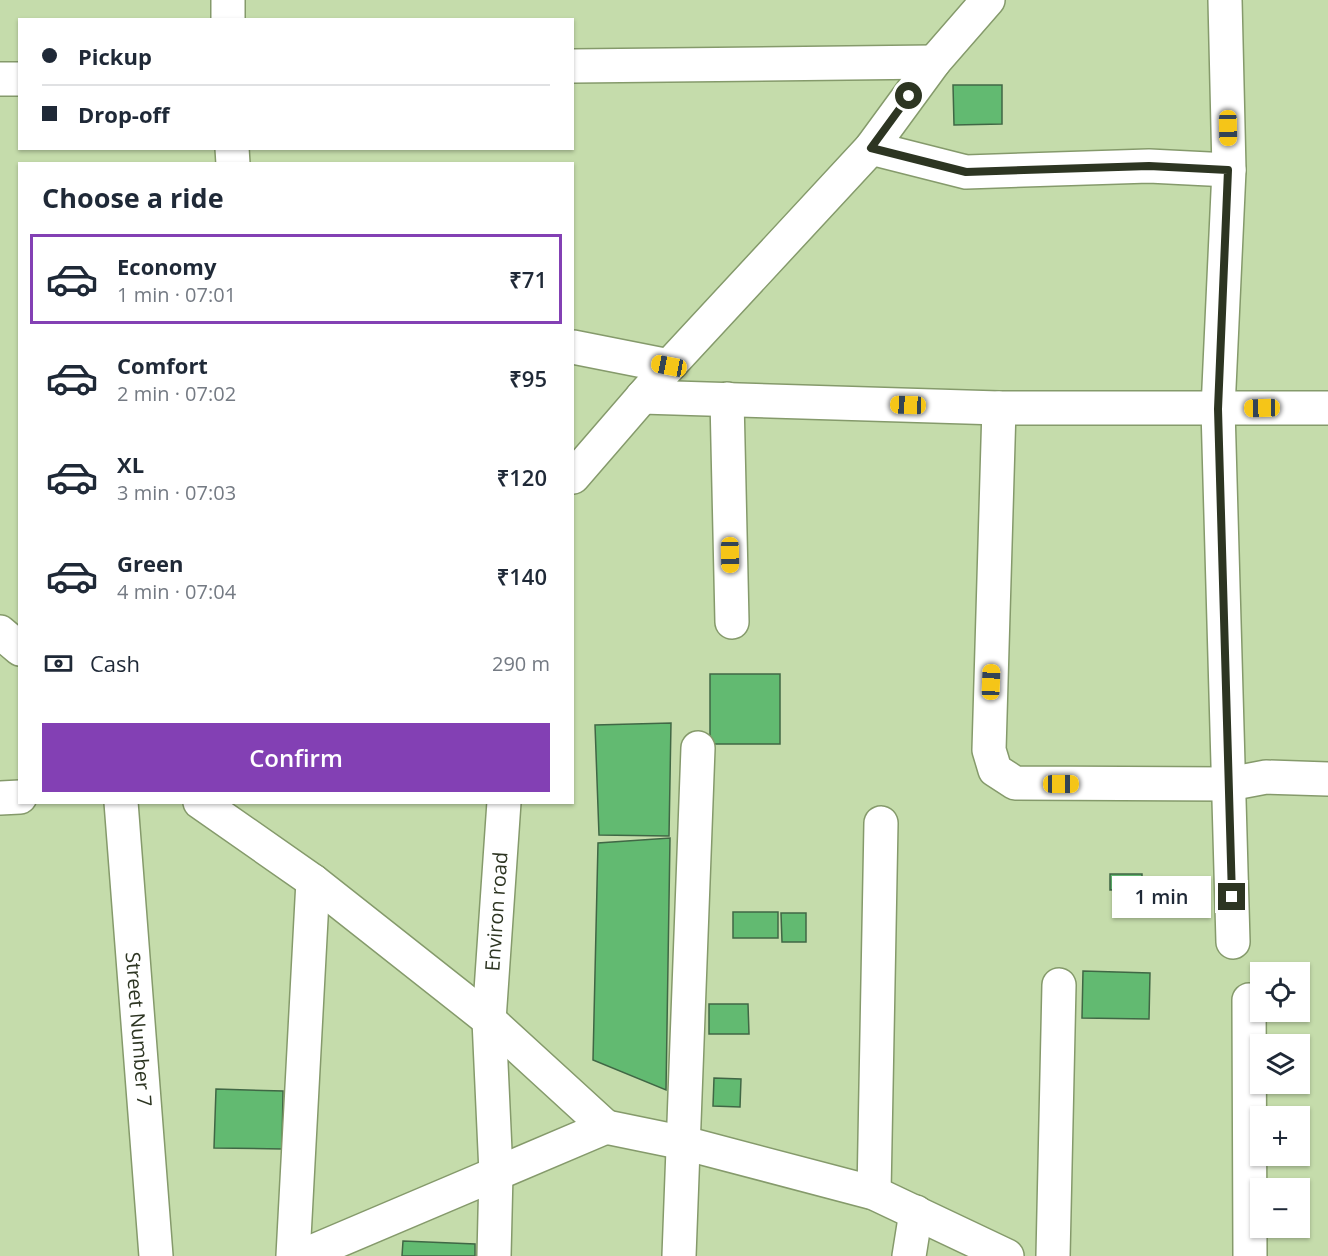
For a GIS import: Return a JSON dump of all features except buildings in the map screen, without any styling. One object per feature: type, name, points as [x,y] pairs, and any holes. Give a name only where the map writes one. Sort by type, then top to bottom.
[{"type":"street","points":[[228,0],[228,18]]},
{"type":"street","points":[[574,476],[669,366],[871,148],[934,62],[988,0]]},
{"type":"street","points":[[1225,0],[1228,170],[1218,409],[1233,942]]},
{"type":"street","points":[[574,66],[934,62]]},
{"type":"street","points":[[0,79],[18,79]]},
{"type":"street","points":[[871,148],[966,172],[1149,166],[1228,170]]},
{"type":"street","points":[[574,348],[669,366]]},
{"type":"street","points":[[642,397],[999,408],[1328,408]]},
{"type":"street","points":[[727,399],[732,622]]},
{"type":"street","points":[[999,408],[989,750],[995,770],[1015,783],[1228,784],[1266,777],[1328,779]]},
{"type":"street","points":[[0,632],[18,647]]},
{"type":"street","points":[[679,1256],[698,748]]},
{"type":"street","points":[[0,798],[18,797]]},
{"type":"street","name":"Street Number 7","points":[[121,804],[156,1256]]},
{"type":"street","points":[[203,804],[313,881],[489,1020],[606,1127],[684,1143],[874,1193],[1007,1256]]},
{"type":"street","name":"Environ road","points":[[494,1256],[496,1173],[489,1020],[504,804]]},
{"type":"street","points":[[874,1193],[881,823]]},
{"type":"street","points":[[293,1256],[313,881]]},
{"type":"street","points":[[1053,1256],[1059,985]]},
{"type":"street","points":[[1249,1000],[1250,1256]]},
{"type":"street","points":[[302,1256],[606,1127]]},
{"type":"street","points":[[909,1256],[916,1212]]},
{"type":"route","points":[[909,96],[871,148],[966,172],[1149,166],[1228,170],[1218,409],[1232,897]]}]
